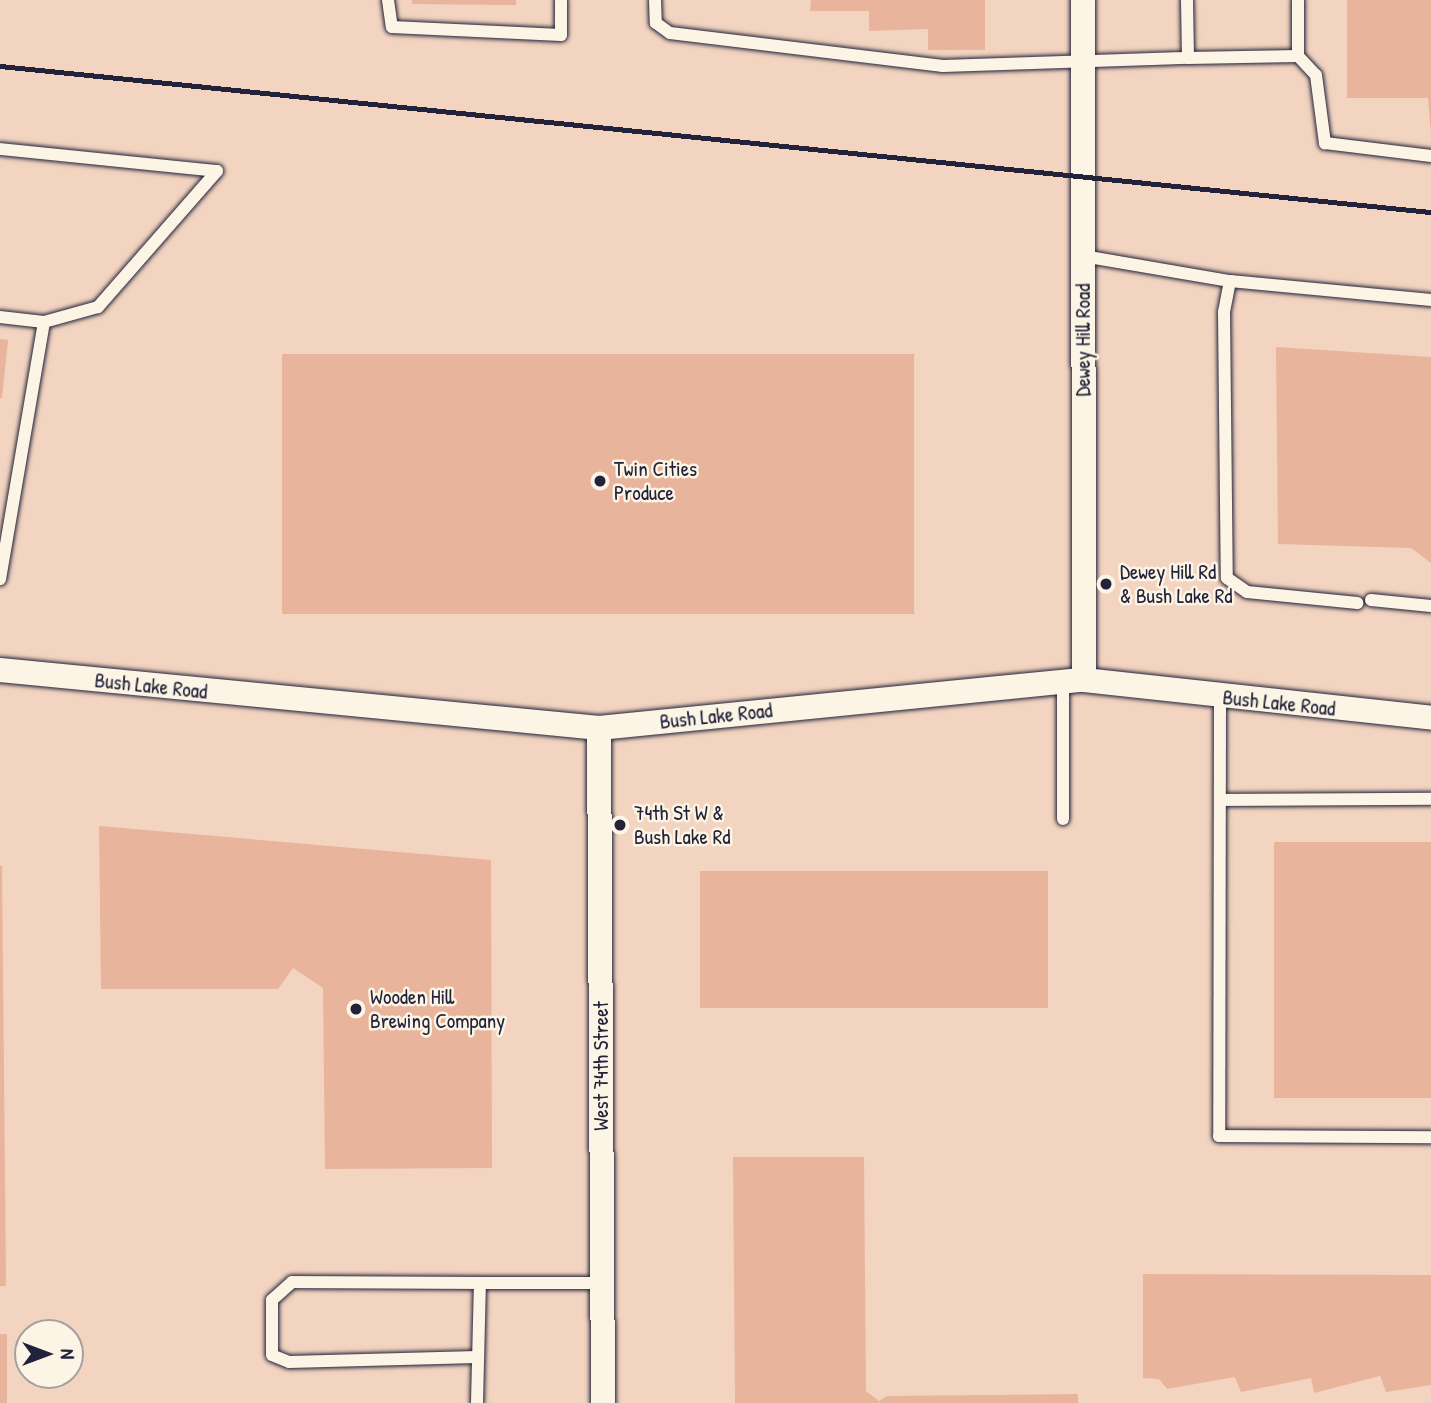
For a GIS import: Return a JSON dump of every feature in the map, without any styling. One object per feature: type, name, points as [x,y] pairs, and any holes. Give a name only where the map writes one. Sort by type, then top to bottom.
[{"type":"street","name":"Dewey Hill Road","points":[[1073,680],[1083,256],[1083,0]]},
{"type":"street","name":"Bush Lake Road","points":[[0,670],[598,728],[1073,680],[1220,698],[1431,718]]},
{"type":"street","name":"West 74th Street","points":[[598,728],[603,1403]]},
{"type":"lane","points":[[388,0],[392,27],[561,35],[561,0]]},
{"type":"lane","points":[[654,0],[656,23],[670,33],[943,65],[1083,59],[1298,56]]},
{"type":"lane","points":[[1187,0],[1188,58]]},
{"type":"lane","points":[[1298,0],[1298,56],[1316,75],[1325,143],[1431,156]]},
{"type":"lane","points":[[0,149],[217,171],[98,307],[44,322],[0,317]]},
{"type":"lane","points":[[1083,256],[1230,281],[1431,300]]},
{"type":"lane","points":[[1230,281],[1224,312],[1227,578],[1247,592],[1357,603]]},
{"type":"lane","points":[[0,579],[44,322]]},
{"type":"lane","points":[[1371,600],[1431,607]]},
{"type":"lane","points":[[1063,819],[1073,680]]},
{"type":"lane","points":[[1220,698],[1219,1136],[1431,1137]]},
{"type":"lane","points":[[1220,800],[1431,799]]},
{"type":"lane","points":[[477,1357],[289,1362],[272,1355],[272,1300],[292,1282],[603,1283]]},
{"type":"lane","points":[[477,1403],[480,1283]]},
{"type":"shaded area","points":[[0,0],[1431,0],[1431,1403],[0,1403]]},
{"type":"building","points":[[412,0],[516,0],[516,5],[412,4]]},
{"type":"building","points":[[811,0],[985,0],[985,50],[928,50],[928,29],[869,31],[869,11],[810,11]]},
{"type":"building","points":[[1347,0],[1431,0],[1431,133],[1428,98],[1347,98]]},
{"type":"building","points":[[0,339],[8,340],[2,398],[0,398]]},
{"type":"building","points":[[1276,347],[1431,357],[1431,563],[1411,548],[1278,544]]},
{"type":"building","name":"Twin Cities Produce","points":[[282,354],[914,354],[914,614],[282,614]]},
{"type":"building","points":[[99,826],[491,860],[492,1168],[325,1169],[323,988],[293,968],[278,989],[101,989]]},
{"type":"building","points":[[1274,842],[1431,842],[1431,1098],[1274,1098]]},
{"type":"building","points":[[2,866],[6,1286],[0,1286]]},
{"type":"building","points":[[700,871],[1048,871],[1048,1008],[700,1008]]},
{"type":"building","points":[[733,1157],[864,1157],[866,1391],[879,1401],[887,1396],[1078,1394],[1078,1403],[735,1403]]},
{"type":"building","points":[[1143,1274],[1431,1275],[1431,1385],[1386,1392],[1380,1376],[1314,1393],[1311,1378],[1241,1392],[1235,1377],[1167,1389],[1159,1379],[1143,1378]]},
{"type":"building","points":[[0,1334],[7,1334],[7,1403],[0,1403]]},
{"type":"railway","points":[[0,66],[1431,212]]},
{"type":"place","name":"Twin Cities Produce","points":[[600,481]]},
{"type":"place","name":"Dewey Hill Rd & Bush Lake Rd","points":[[1106,584]]},
{"type":"place","name":"74th St W & Bush Lake Rd","points":[[620,825]]},
{"type":"place","name":"Wooden Hill Brewing Company","points":[[356,1009]]}]
